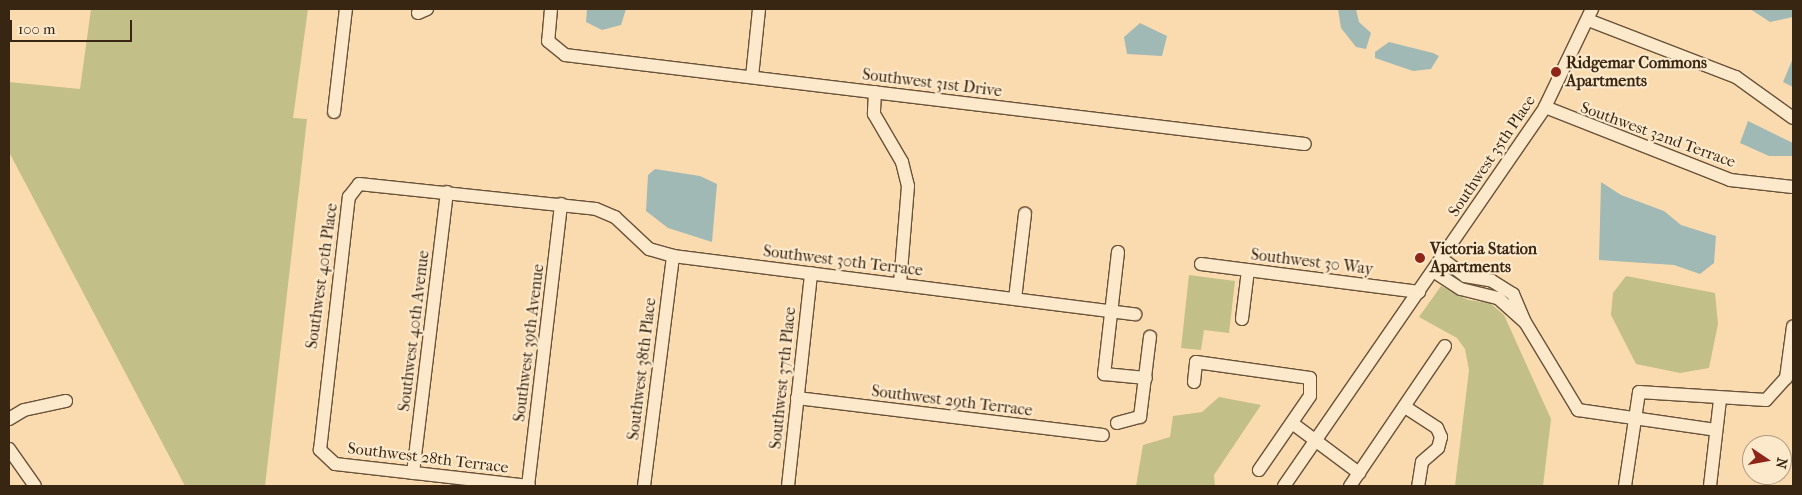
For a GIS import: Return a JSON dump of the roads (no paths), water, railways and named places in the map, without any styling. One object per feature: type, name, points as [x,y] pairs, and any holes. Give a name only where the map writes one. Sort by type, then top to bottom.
[{"type":"street","points":[[334,112],[346,9]]},
{"type":"street","name":"Southwest 31st Drive","points":[[552,9],[547,36],[555,51],[752,77],[1305,144]]},
{"type":"street","points":[[752,77],[759,9]]},
{"type":"street","points":[[1590,14],[1730,74],[1793,118]]},
{"type":"street","name":"Southwest 35th Place","points":[[1284,486],[1545,107],[1590,14]]},
{"type":"street","points":[[875,92],[874,114],[902,162],[908,186],[900,284]]},
{"type":"street","name":"Southwest 32nd Terrace","points":[[1545,107],[1730,180],[1793,187]]},
{"type":"street","name":"Southwest 40th Place","points":[[325,458],[319,440],[351,192],[366,182],[561,204]]},
{"type":"street","name":"Southwest 40th Avenue","points":[[413,473],[448,192]]},
{"type":"street","name":"Southwest 30th Terrace","points":[[561,204],[615,218],[649,249],[673,256],[1135,314]]},
{"type":"street","name":"Southwest 39th Avenue","points":[[528,486],[561,204]]},
{"type":"street","points":[[1015,299],[1025,214]]},
{"type":"street","points":[[1118,252],[1104,374],[1146,378]]},
{"type":"street","name":"Southwest 38th Place","points":[[644,486],[673,256]]},
{"type":"street","points":[[1442,259],[1469,277],[1506,288],[1522,308],[1525,322],[1573,406],[1591,415],[1716,430]]},
{"type":"street","name":"Southwest 30 Way","points":[[1201,264],[1419,292]]},
{"type":"street","points":[[1242,319],[1248,270]]},
{"type":"street","points":[[1433,271],[1461,289],[1492,295],[1525,322]]},
{"type":"street","name":"Southwest 37th Place","points":[[788,486],[811,273]]},
{"type":"street","points":[[1461,289],[1469,277]]},
{"type":"street","points":[[1625,486],[1634,400],[1642,390],[1759,402],[1778,391],[1786,378],[1793,326]]},
{"type":"street","points":[[1117,423],[1140,416],[1150,337]]},
{"type":"street","points":[[1350,486],[1445,346]]},
{"type":"street","points":[[1194,382],[1196,362],[1310,378],[1310,396],[1259,470]]},
{"type":"street","name":"Southwest 29th Terrace","points":[[797,398],[1103,435]]},
{"type":"street","points":[[1710,486],[1720,399]]},
{"type":"street","points":[[9,419],[24,410],[66,401]]},
{"type":"street","points":[[1405,407],[1437,428],[1441,437],[1438,448],[1422,462],[1418,486]]},
{"type":"street","points":[[1292,423],[1359,473]]},
{"type":"street","points":[[9,448],[35,486]]},
{"type":"street","name":"Southwest 28th Terrace","points":[[325,458],[335,464],[528,486]]},
{"type":"water","points":[[587,9],[626,9],[621,25],[602,30],[586,22]]},
{"type":"water","points":[[1338,9],[1356,9],[1359,22],[1371,33],[1366,49],[1356,47],[1341,28]]},
{"type":"water","points":[[1750,9],[1793,9],[1793,17],[1770,22]]},
{"type":"water","points":[[1140,23],[1167,36],[1162,56],[1127,54],[1124,37]]},
{"type":"water","points":[[1389,42],[1439,56],[1431,69],[1413,71],[1375,58],[1375,52]]},
{"type":"water","points":[[1793,58],[1793,87],[1783,82]]},
{"type":"water","points":[[1748,121],[1793,143],[1793,156],[1769,156],[1740,143]]},
{"type":"water","points":[[655,169],[700,176],[717,184],[712,242],[668,228],[646,211],[648,175]]},
{"type":"water","points":[[1601,182],[1621,195],[1664,211],[1681,225],[1716,236],[1714,263],[1700,274],[1674,265],[1599,260]]},
{"type":"place","name":"Ridgemar Commons Apartments","points":[[1556,72]]},
{"type":"place","name":"Victoria Station Apartments","points":[[1420,258]]}]
